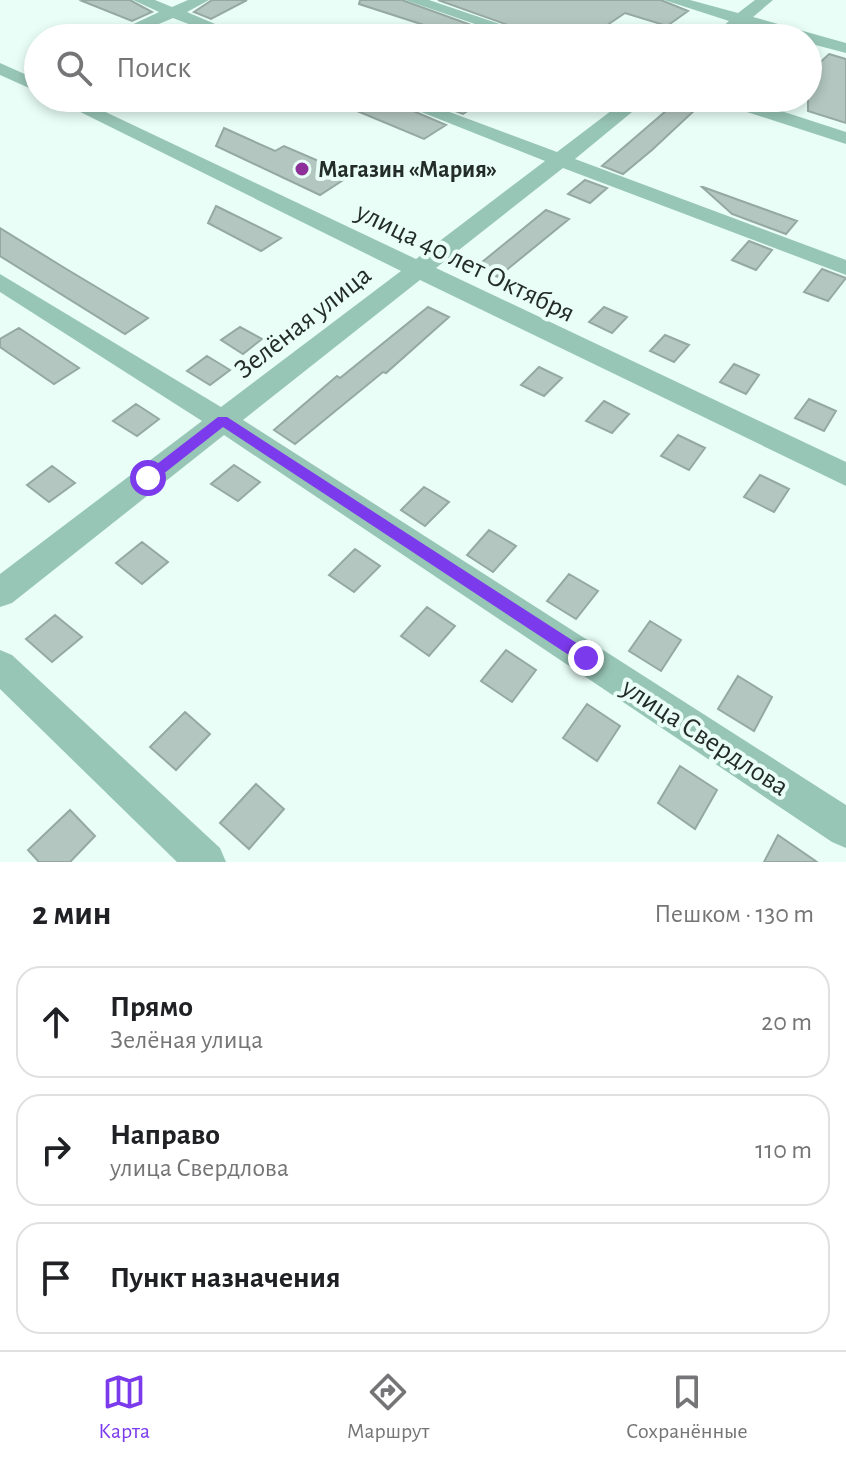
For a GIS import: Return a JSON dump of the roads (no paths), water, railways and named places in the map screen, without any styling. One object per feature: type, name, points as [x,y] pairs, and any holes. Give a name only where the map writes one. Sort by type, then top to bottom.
[{"type":"street","points":[[141,0],[204,24]]},
{"type":"street","points":[[145,24],[201,0]]},
{"type":"street","points":[[413,0],[489,24]]},
{"type":"street","points":[[672,0],[759,24]]},
{"type":"street","points":[[735,24],[765,0]]},
{"type":"street","points":[[822,41],[846,48]]},
{"type":"street","points":[[0,68],[24,80]]},
{"type":"street","points":[[0,86],[24,75]]},
{"type":"street","name":"улица 40 лет Октября","points":[[90,112],[846,475]]},
{"type":"street","points":[[431,112],[846,268]]},
{"type":"street","name":"Зелёная улица","points":[[0,593],[622,112]]},
{"type":"street","points":[[765,112],[846,138]]},
{"type":"street","name":"улица Свердлова","points":[[0,281],[223,421],[846,828]]},
{"type":"street","points":[[0,666],[206,862]]},
{"type":"place","name":"Магазин «Мария»","points":[[302,169]]}]
